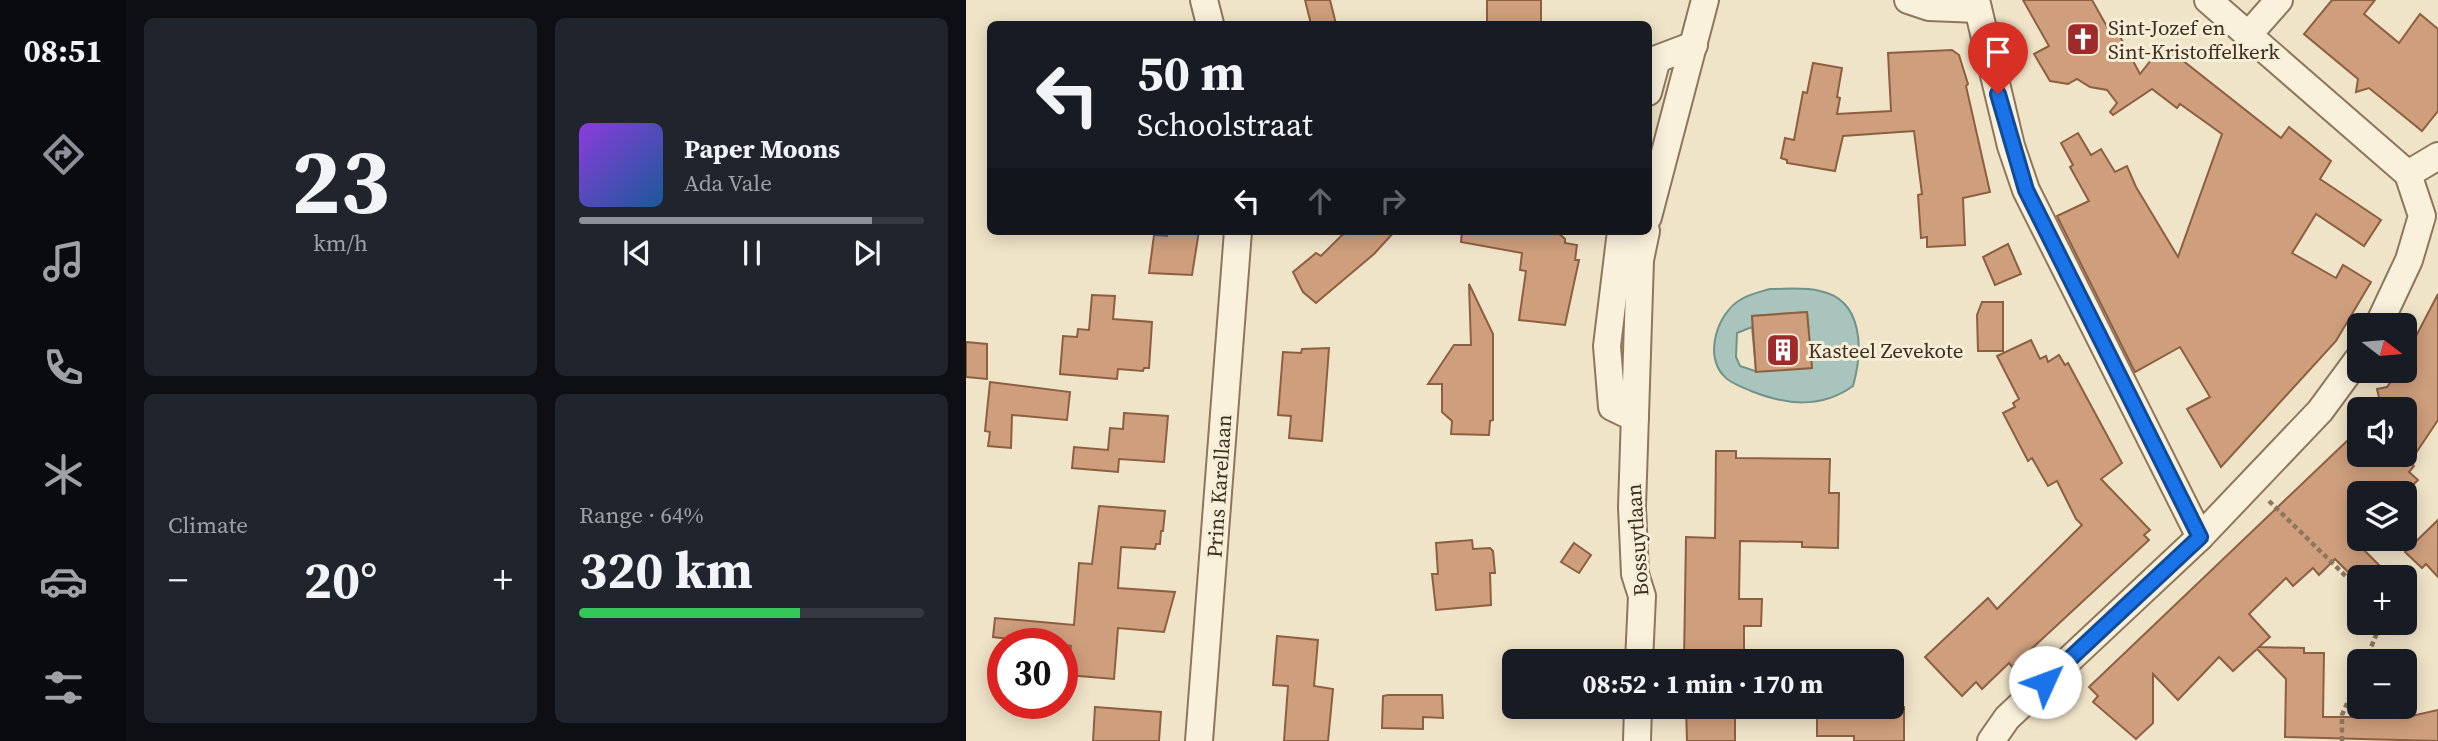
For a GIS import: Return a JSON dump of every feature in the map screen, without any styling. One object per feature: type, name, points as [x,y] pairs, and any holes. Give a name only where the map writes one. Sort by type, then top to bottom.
[{"type":"street","points":[[1204,0],[1209,21]]},
{"type":"street","points":[[1652,204],[1705,0]]},
{"type":"street","points":[[1908,0],[1928,7],[1977,4],[2011,146],[2026,190],[2200,537]]},
{"type":"street","points":[[2208,0],[2408,174],[2421,216],[2409,260],[2384,313]]},
{"type":"street","points":[[2249,34],[2279,0]]},
{"type":"street","points":[[1652,77],[1657,59],[1694,45]]},
{"type":"street","points":[[2408,174],[2438,156]]},
{"type":"street","name":"Prins Karellaan","points":[[1199,741],[1238,235]]},
{"type":"street","points":[[1620,235],[1606,346],[1612,407],[1634,418]]},
{"type":"street","name":"Bossuytlaan","points":[[1640,649],[1642,596],[1635,573],[1632,507],[1640,260],[1645,235]]},
{"type":"street","points":[[1991,741],[2007,718],[2200,537],[2319,411],[2347,374]]},
{"type":"street","points":[[1637,741],[1638,719]]},
{"type":"path","points":[[2250,484],[2347,577]]},
{"type":"path","points":[[2342,741],[2342,715],[2347,704]]},
{"type":"water","points":[[1770,289],[1820,291],[1834,296],[1845,305],[1857,329],[1859,343],[1853,386],[1828,398],[1790,402],[1751,391],[1732,383],[1723,375],[1717,366],[1714,345],[1725,314],[1740,300]],"holes":[[[1807,312],[1812,368],[1755,371],[1740,366],[1736,357],[1737,333],[1752,327],[1756,366],[1752,316]]]},
{"type":"building","points":[[1305,0],[1330,0],[1335,21],[1310,21]]},
{"type":"building","points":[[1487,0],[1541,0],[1541,21],[1487,21]]},
{"type":"building","points":[[2023,0],[2092,0],[2110,32],[2116,29],[2140,74],[2163,45],[2281,138],[2289,127],[2331,161],[2320,179],[2381,220],[2364,246],[2316,214],[2292,253],[2336,278],[2343,265],[2371,282],[2353,313],[2347,313],[2347,322],[2336,341],[2221,467],[2187,409],[2210,397],[2180,347],[2135,372],[2057,216],[2089,201],[2070,167],[2073,165],[2061,143],[2078,133],[2091,155],[2101,149],[2115,172],[2127,166],[2136,187],[2178,257],[2222,134],[2180,104],[2177,108],[2152,89],[2113,115],[2110,112],[2117,103],[2107,90],[2090,87],[2077,79],[2068,84],[2050,81],[2034,54],[2049,46]]},
{"type":"building","points":[[2332,0],[2375,0],[2364,14],[2399,43],[2420,14],[2438,29],[2438,111],[2422,131],[2369,88],[2356,92],[2358,79],[2304,34]]},
{"type":"building","points":[[1952,50],[1959,55],[1968,84],[1966,86],[1990,192],[1963,198],[1965,245],[1927,247],[1927,237],[1921,238],[1918,195],[1922,194],[1914,131],[1843,136],[1835,171],[1787,163],[1787,160],[1781,158],[1785,138],[1794,140],[1803,92],[1807,93],[1813,63],[1842,68],[1837,114],[1891,111],[1888,53]]},
{"type":"building","points":[[1154,235],[1198,235],[1192,275],[1149,273]]},
{"type":"building","points":[[1342,235],[1391,235],[1374,254],[1316,303],[1303,292],[1293,272],[1316,253],[1321,256]]},
{"type":"building","points":[[1462,235],[1560,235],[1565,243],[1577,245],[1575,260],[1579,260],[1565,325],[1519,320],[1526,271],[1520,270],[1522,253],[1461,242]]},
{"type":"building","points":[[2008,244],[2021,274],[1995,285],[1983,257]]},
{"type":"building","points":[[1469,284],[1493,334],[1493,420],[1490,421],[1489,435],[1451,434],[1452,421],[1442,412],[1442,384],[1428,384],[1454,345],[1471,345]]},
{"type":"building","points":[[2438,294],[2438,420],[2417,452],[2417,397],[2379,397],[2377,389],[2387,387],[2390,383],[2417,383],[2417,334]]},
{"type":"building","points":[[1092,295],[1115,296],[1113,319],[1152,322],[1149,368],[1144,368],[1143,371],[1118,369],[1117,379],[1060,374],[1063,336],[1077,337],[1078,329],[1089,330]]},
{"type":"building","points":[[1982,302],[2003,302],[2003,351],[1978,351],[1977,315]]},
{"type":"building","name":"Kasteel Zevekote","points":[[1807,312],[1812,368],[1756,372],[1752,316]]},
{"type":"building","points":[[2031,340],[2040,359],[2046,356],[2048,362],[2059,355],[2065,365],[2068,363],[2122,463],[2101,479],[2150,530],[2144,535],[2149,540],[2012,667],[2009,663],[1982,689],[1976,682],[1962,696],[1925,657],[1988,598],[1997,609],[2082,525],[2076,519],[2057,481],[2048,486],[2032,458],[2028,461],[2003,413],[2015,407],[2013,403],[2019,399],[1997,356]]},
{"type":"building","points":[[966,342],[987,344],[987,379],[966,377]]},
{"type":"building","points":[[1329,348],[1322,441],[1289,438],[1291,416],[1278,415],[1283,352],[1301,353],[1302,349]]},
{"type":"building","points":[[990,382],[1070,392],[1067,420],[1012,415],[1011,448],[988,446],[990,432],[985,431]]},
{"type":"building","points":[[1124,413],[1168,416],[1164,462],[1119,459],[1118,472],[1072,468],[1074,447],[1108,450],[1110,428],[1123,429]]},
{"type":"building","points":[[2347,441],[2347,467],[2413,467],[2409,472],[2417,481],[2347,481],[2347,551],[2365,551],[2379,565],[2347,565],[2347,571],[2335,559],[2319,575],[2313,568],[2293,586],[2286,578],[2249,614],[2270,637],[2259,647],[2304,648],[2304,653],[2324,653],[2323,717],[2417,719],[2417,715],[2438,710],[2438,741],[2285,737],[2286,679],[2257,649],[2233,671],[2219,657],[2178,700],[2153,674],[2153,723],[2136,739],[2093,702],[2098,696],[2089,687]]},
{"type":"building","points":[[1716,451],[1736,451],[1736,458],[1830,459],[1829,493],[1839,493],[1838,548],[1802,547],[1802,542],[1740,541],[1739,599],[1762,599],[1761,626],[1744,626],[1744,649],[1684,649],[1686,537],[1715,538]]},
{"type":"building","points":[[1099,506],[1165,511],[1160,544],[1156,544],[1155,549],[1121,547],[1118,588],[1175,592],[1164,632],[1118,628],[1114,679],[1078,676],[1078,628],[994,628],[995,618],[1074,625],[1079,563],[1092,564]]},
{"type":"building","points":[[2438,520],[2438,577],[2426,564],[2422,568],[2405,552],[2417,551],[2417,540]]},
{"type":"building","points":[[1472,540],[1473,549],[1490,548],[1493,551],[1495,573],[1490,573],[1491,605],[1436,610],[1432,574],[1438,574],[1436,543]]},
{"type":"building","points":[[1574,543],[1591,555],[1579,573],[1561,562]]},
{"type":"building","points":[[1277,636],[1318,640],[1314,686],[1333,689],[1328,741],[1284,741],[1288,686],[1273,685]]},
{"type":"building","points":[[1442,695],[1443,718],[1423,717],[1423,729],[1382,728],[1383,696]]},
{"type":"building","points":[[1095,707],[1161,712],[1159,741],[1093,741]]},
{"type":"building","points":[[1686,719],[1735,719],[1735,741],[1687,741]]},
{"type":"building","points":[[1817,719],[1904,719],[1904,741],[1854,741],[1854,736],[1817,736]]},
{"type":"place","name":"Sint-Jozef en Sint-Kristoffelkerk","points":[[2083,39]]},
{"type":"place","name":"Kasteel Zevekote","points":[[1783,350]]},
{"type":"route","points":[[1998,94],[2026,190],[2078,299],[2200,537],[2045,682]]}]
